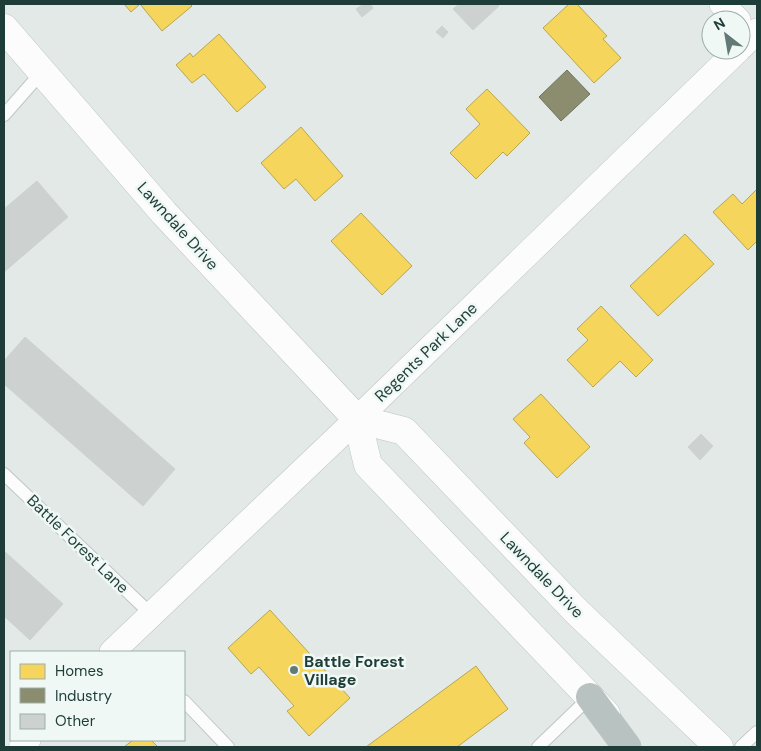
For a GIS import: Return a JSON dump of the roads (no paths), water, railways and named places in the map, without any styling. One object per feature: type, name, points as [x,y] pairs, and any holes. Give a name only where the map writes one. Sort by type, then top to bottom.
[{"type":"highway","points":[[590,697],[627,747]]},
{"type":"main road","name":"Lawndale Drive","points":[[4,28],[164,213],[357,419],[368,465],[638,747]]},
{"type":"main road","name":"Lawndale Drive","points":[[357,419],[404,431],[576,612],[719,747]]},
{"type":"street","name":"Regents Park Lane","points":[[122,646],[357,419],[720,60]]},
{"type":"lane","points":[[4,115],[41,72]]},
{"type":"lane","name":"Battle Forest Lane","points":[[4,474],[152,615]]},
{"type":"lane","points":[[538,747],[590,697]]},
{"type":"lane","points":[[185,702],[228,747]]},
{"type":"lane","points":[[741,747],[757,732]]},
{"type":"place","name":"Battle Forest Village","points":[[294,670]]}]
